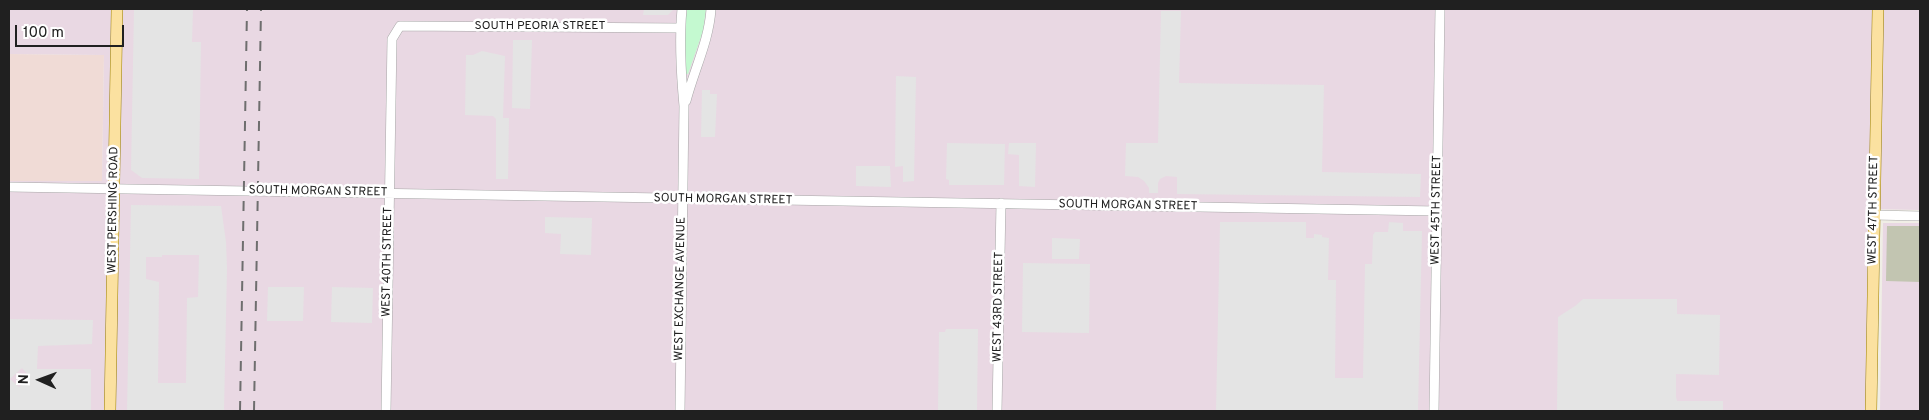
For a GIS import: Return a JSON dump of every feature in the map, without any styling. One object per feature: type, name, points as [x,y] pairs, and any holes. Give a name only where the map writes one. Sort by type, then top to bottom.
[{"type":"main road","name":"WEST PERSHING ROAD","points":[[110,411],[117,9]]},
{"type":"main road","name":"WEST 47TH STREET","points":[[1871,411],[1878,9]]},
{"type":"street","name":"WEST EXCHANGE AVENUE","points":[[680,411],[684,106],[680,28],[682,9]]},
{"type":"street","name":"WEST EXCHANGE AVENUE","points":[[684,106],[690,83],[704,47],[711,9]]},
{"type":"street","name":"WEST 45TH STREET","points":[[1434,411],[1440,9]]},
{"type":"street","name":"SOUTH PEORIA STREET","points":[[400,26],[680,28]]},
{"type":"street","name":"WEST 40TH STREET","points":[[386,411],[392,39],[400,26]]},
{"type":"street","name":"SOUTH MORGAN STREET","points":[[9,187],[1437,211]]},
{"type":"street","name":"WEST 43RD STREET","points":[[997,411],[1001,203]]},
{"type":"street","points":[[1874,215],[1920,216]]},
{"type":"shaded area","points":[[9,9],[1920,9],[1920,210],[1868,209],[1866,411],[9,411],[9,181],[102,181],[104,55],[9,54]]},
{"type":"shaded area","points":[[134,9],[193,9],[192,42],[201,42],[199,179],[142,178],[131,170]]},
{"type":"shaded area","points":[[644,9],[674,9],[668,15],[643,15]]},
{"type":"shaded area","points":[[1161,11],[1181,11],[1179,83],[1324,85],[1322,172],[1421,174],[1420,197],[1177,194],[1177,177],[1166,176],[1160,179],[1158,183],[1158,193],[1149,193],[1149,188],[1144,181],[1138,177],[1125,176],[1126,143],[1158,143]]},
{"type":"shaded area","points":[[513,40],[532,40],[530,109],[512,108]]},
{"type":"shaded area","points":[[482,51],[505,56],[503,118],[509,118],[508,179],[496,179],[496,119],[493,116],[465,115],[466,55],[473,55]]},
{"type":"shaded area","points":[[9,54],[104,55],[102,181],[9,181]]},
{"type":"shaded area","points":[[896,76],[916,77],[914,181],[903,182],[903,166],[895,167]]},
{"type":"shaded area","points":[[702,90],[710,90],[710,94],[717,94],[715,137],[701,137]]},
{"type":"shaded area","points":[[947,143],[1005,144],[1004,185],[949,185],[949,180],[946,179]]},
{"type":"shaded area","points":[[1009,143],[1036,143],[1035,187],[1019,186],[1019,155],[1008,154]]},
{"type":"shaded area","points":[[856,166],[890,166],[891,187],[856,186]]},
{"type":"shaded area","points":[[131,205],[221,206],[226,242],[227,268],[224,411],[127,411]],"holes":[[[199,255],[198,297],[187,298],[186,383],[158,383],[159,282],[146,279],[146,257]]]},
{"type":"shaded area","points":[[545,217],[592,218],[591,255],[560,254],[561,234],[545,233]]},
{"type":"shaded area","points":[[1220,222],[1306,222],[1306,238],[1314,238],[1314,234],[1329,238],[1328,280],[1336,280],[1335,378],[1363,378],[1365,264],[1372,264],[1373,235],[1375,232],[1388,232],[1389,222],[1403,223],[1403,231],[1422,231],[1418,411],[1216,411]]},
{"type":"shaded area","points":[[1883,223],[1920,223],[1920,411],[1880,411]]},
{"type":"shaded area","points":[[1887,226],[1920,226],[1920,282],[1886,281]]},
{"type":"shaded area","points":[[1052,238],[1080,239],[1079,259],[1052,259]]},
{"type":"shaded area","points":[[1023,263],[1090,264],[1089,333],[1022,332]]},
{"type":"shaded area","points":[[268,287],[304,287],[303,321],[267,321]]},
{"type":"shaded area","points":[[332,287],[373,288],[372,323],[331,322]]},
{"type":"shaded area","points":[[1583,299],[1677,299],[1677,314],[1720,315],[1719,375],[1676,374],[1676,397],[1677,401],[1723,401],[1723,411],[1557,411],[1558,317]]},
{"type":"shaded area","points":[[9,319],[93,320],[92,344],[38,346],[37,369],[91,369],[91,411],[9,411]],"holes":[[[22,368],[30,377],[19,387],[10,379]]]},
{"type":"shaded area","points":[[946,329],[978,329],[977,411],[938,411],[939,332],[945,332]]},
{"type":"green space","points":[[687,9],[706,9],[703,31],[688,74],[685,74],[684,33]]},
{"type":"railway","points":[[240,411],[247,9]]},
{"type":"railway","points":[[254,411],[261,9]]}]
